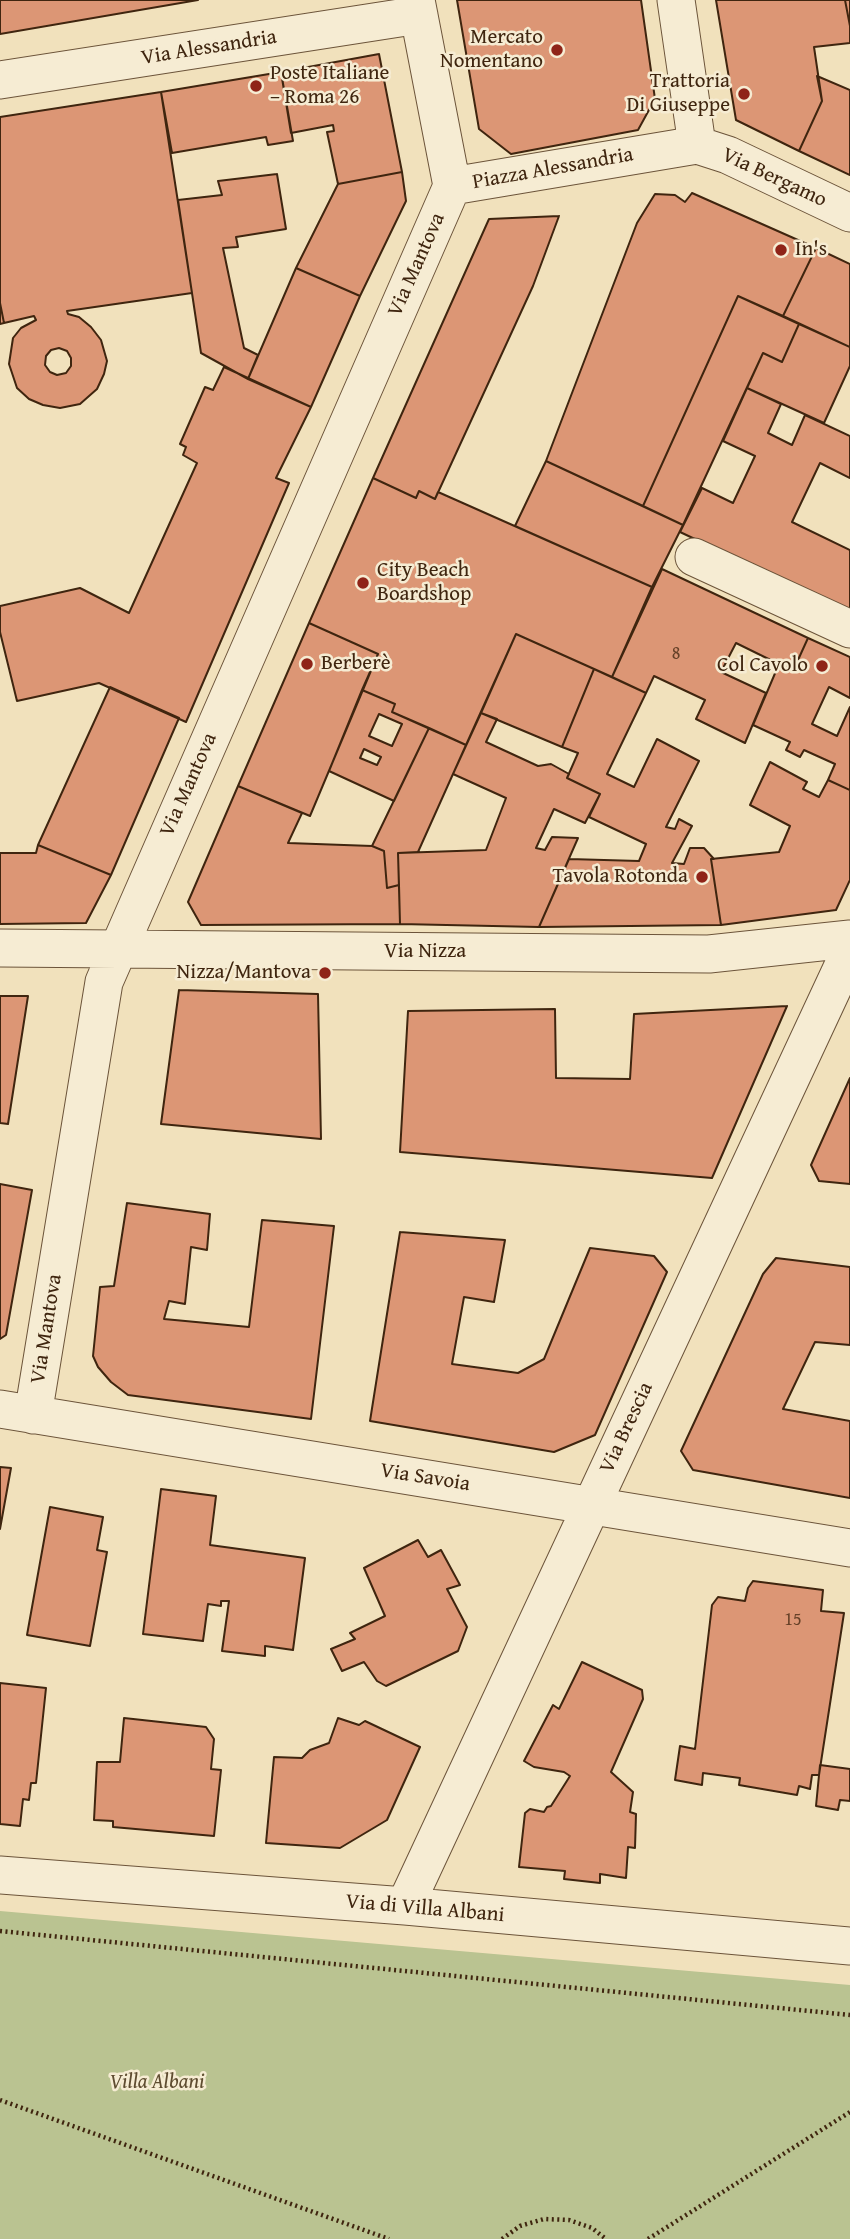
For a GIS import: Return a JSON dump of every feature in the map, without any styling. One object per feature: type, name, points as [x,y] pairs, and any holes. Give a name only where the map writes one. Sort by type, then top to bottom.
[{"type":"street","points":[[676,0],[697,145]]},
{"type":"street","name":"Piazza Alessandria","points":[[417,7],[452,186],[697,145]]},
{"type":"street","name":"Via Alessandria","points":[[0,80],[417,7]]},
{"type":"street","name":"Via Bergamo","points":[[697,145],[728,155],[850,213]]},
{"type":"street","name":"Via Mantova","points":[[17,1412],[104,982],[452,186]]},
{"type":"street","points":[[694,557],[850,629]]},
{"type":"street","name":"Via Nizza","points":[[0,948],[709,954],[850,939]]},
{"type":"street","name":"Via Brescia","points":[[405,1906],[850,951]]},
{"type":"street","name":"Via Savoia","points":[[17,1412],[850,1548]]},
{"type":"street","name":"Via di Villa Albani","points":[[0,1875],[405,1906],[850,1946]]},
{"type":"path","points":[[0,1931],[850,2015]]},
{"type":"path","points":[[0,2100],[389,2239]]},
{"type":"path","points":[[649,2239],[850,2112]]},
{"type":"path","points":[[502,2239],[520,2226],[544,2220],[569,2220],[592,2228],[606,2239]]},
{"type":"green space","name":"Villa Albani","points":[[0,1911],[850,1985],[850,2239],[0,2239]]},
{"type":"building","points":[[0,0],[198,0],[0,34]]},
{"type":"building","name":"Mercato Nomentano","points":[[457,0],[641,0],[655,99],[638,130],[511,154],[479,129]]},
{"type":"building","points":[[716,0],[845,0],[850,43],[814,47],[822,101],[799,151],[736,120]]},
{"type":"building","points":[[845,0],[850,0],[850,26]]},
{"type":"building","points":[[379,54],[402,172],[338,184],[327,132],[334,131],[333,125],[291,133],[281,72]]},
{"type":"building","points":[[281,72],[293,141],[268,145],[266,137],[172,153],[161,92]]},
{"type":"building","points":[[817,76],[850,90],[850,175],[799,151],[822,101]]},
{"type":"building","points":[[161,92],[192,293],[67,311],[91,327],[101,340],[107,361],[97,389],[80,404],[60,408],[29,399],[17,388],[9,364],[13,338],[21,328],[36,320],[34,316],[4,323],[0,303],[0,117]],"holes":[[[59,348],[67,351],[71,366],[66,373],[57,375],[50,372],[45,365],[46,356],[51,350]]]},
{"type":"building","points":[[402,172],[406,201],[360,296],[296,268],[338,184]]},
{"type":"building","points":[[277,174],[286,229],[236,237],[238,247],[223,248],[244,348],[258,355],[248,379],[201,353],[178,200],[222,195],[218,181]]},
{"type":"building","points":[[692,193],[816,248],[783,316],[738,296],[643,506],[546,461],[637,223],[655,194],[675,195],[685,202]]},
{"type":"building","points":[[559,216],[533,286],[435,499],[419,491],[416,498],[373,478],[489,219]]},
{"type":"building","points":[[816,248],[850,264],[850,347],[783,316]]},
{"type":"building","points":[[296,268],[360,296],[311,407],[248,379]]},
{"type":"building","points":[[738,296],[799,324],[782,362],[763,353],[683,525],[643,506]]},
{"type":"building","points":[[0,303],[4,323],[0,324]]},
{"type":"building","points":[[799,324],[850,347],[850,366],[824,423],[747,388],[763,353],[782,362]]},
{"type":"building","points":[[224,367],[311,407],[276,478],[289,483],[186,722],[99,683],[17,701],[0,632],[0,606],[80,588],[129,613],[197,463],[183,455],[186,447],[180,444],[205,387],[213,390]]},
{"type":"building","points":[[747,388],[781,404],[768,433],[792,445],[805,415],[850,436],[850,478],[820,463],[792,522],[850,550],[850,612],[680,532],[702,488],[733,503],[755,456],[723,441]]},
{"type":"building","points":[[546,461],[683,525],[652,587],[515,526]]},
{"type":"building","points":[[373,478],[416,498],[419,491],[435,499],[438,492],[652,587],[612,677],[516,634],[466,745],[392,712],[395,704],[362,690],[378,654],[309,623]]},
{"type":"building","points":[[662,569],[808,638],[793,671],[736,643],[721,672],[766,693],[745,743],[696,719],[705,700],[654,676],[646,693],[612,677]]},
{"type":"building","points":[[309,623],[378,654],[310,816],[238,786]]},
{"type":"building","points":[[516,634],[594,669],[562,747],[481,713]]},
{"type":"building","points":[[808,638],[850,657],[850,698],[829,687],[812,724],[837,736],[850,707],[850,790],[828,780],[835,764],[804,750],[800,757],[786,750],[790,742],[753,725],[779,664],[793,671]]},
{"type":"building","points":[[594,669],[646,693],[607,774],[634,787],[657,739],[699,761],[666,827],[675,829],[679,819],[692,826],[672,863],[684,864],[690,848],[704,848],[714,859],[711,859],[721,925],[539,927],[569,859],[639,861],[646,844],[589,817],[600,794],[567,778],[578,753],[562,747]]},
{"type":"building","points":[[110,687],[179,718],[111,875],[38,845]]},
{"type":"building","points":[[362,690],[395,704],[392,712],[429,728],[394,801],[329,771]],"holes":[[[379,714],[402,724],[392,746],[369,736]],[[364,749],[381,757],[377,765],[360,758]]]},
{"type":"building","points":[[481,713],[497,719],[486,742],[538,766],[551,764],[569,774],[567,778],[600,794],[585,823],[554,809],[536,848],[545,850],[552,837],[578,838],[539,927],[400,924],[398,853],[486,850],[506,798],[453,774]]},
{"type":"building","points":[[429,728],[466,745],[418,852],[398,853],[399,885],[387,888],[384,851],[372,846]]},
{"type":"building","points":[[770,762],[807,782],[803,789],[819,797],[828,780],[850,790],[850,880],[836,910],[721,925],[711,859],[779,852],[790,826],[750,805]]},
{"type":"building","points":[[238,786],[302,813],[288,843],[372,846],[384,851],[387,888],[399,885],[400,924],[201,925],[188,902]]},
{"type":"building","points":[[38,845],[111,875],[86,923],[0,924],[0,853],[36,853]]},
{"type":"building","points":[[179,990],[318,994],[321,1139],[161,1124]]},
{"type":"building","points":[[0,996],[28,996],[8,1124],[0,1123]]},
{"type":"building","points":[[787,1006],[712,1178],[400,1152],[408,1011],[555,1009],[556,1078],[630,1079],[634,1014]]},
{"type":"building","points":[[850,1078],[850,1184],[819,1181],[811,1165]]},
{"type":"building","points":[[0,1184],[32,1190],[6,1335],[0,1339]]},
{"type":"building","points":[[127,1203],[210,1214],[207,1250],[191,1247],[185,1304],[169,1301],[164,1319],[249,1327],[262,1220],[334,1226],[311,1419],[128,1395],[98,1367],[93,1356],[100,1287],[114,1286]]},
{"type":"building","points":[[400,1232],[505,1240],[494,1302],[464,1297],[452,1364],[518,1373],[544,1359],[590,1248],[654,1256],[667,1272],[595,1435],[554,1452],[370,1421]]},
{"type":"building","points":[[776,1258],[850,1267],[850,1345],[815,1342],[783,1409],[850,1421],[850,1498],[693,1470],[681,1451],[763,1274]]},
{"type":"building","points":[[0,1467],[11,1468],[0,1529]]},
{"type":"building","points":[[161,1489],[216,1496],[210,1545],[305,1558],[293,1650],[265,1646],[265,1656],[222,1651],[229,1601],[221,1601],[221,1606],[208,1604],[203,1641],[143,1634]]},
{"type":"building","points":[[50,1507],[103,1517],[97,1550],[107,1552],[90,1646],[27,1635]]},
{"type":"building","points":[[418,1540],[428,1557],[441,1550],[460,1585],[447,1589],[467,1627],[458,1651],[386,1686],[377,1681],[364,1662],[342,1671],[331,1649],[355,1639],[350,1633],[385,1616],[364,1568]]},
{"type":"building","points":[[753,1581],[823,1590],[821,1611],[844,1613],[819,1775],[812,1775],[810,1789],[799,1786],[797,1795],[739,1785],[740,1778],[703,1773],[702,1785],[675,1780],[680,1746],[695,1749],[712,1605],[718,1597],[745,1601]]},
{"type":"building","points":[[582,1662],[642,1690],[643,1699],[611,1772],[633,1792],[630,1812],[636,1814],[635,1848],[628,1847],[626,1878],[600,1874],[600,1883],[564,1879],[565,1871],[519,1867],[525,1813],[530,1809],[544,1812],[551,1806],[570,1776],[564,1772],[534,1767],[524,1761],[553,1705],[559,1709]]},
{"type":"building","points":[[0,1683],[46,1688],[36,1783],[31,1783],[29,1800],[23,1799],[20,1826],[0,1824]]},
{"type":"building","points":[[124,1718],[206,1727],[214,1739],[211,1769],[221,1770],[214,1836],[113,1827],[113,1821],[94,1820],[97,1762],[120,1762]]},
{"type":"building","points":[[338,1718],[359,1725],[365,1721],[420,1747],[387,1820],[340,1848],[266,1843],[274,1757],[302,1758],[310,1750],[329,1743]]},
{"type":"building","points":[[820,1765],[850,1769],[850,1801],[840,1800],[838,1810],[816,1806]]},
{"type":"place","name":"Mercato Nomentano","points":[[557,50]]},
{"type":"place","name":"Poste Italiane – Roma 26","points":[[256,86]]},
{"type":"place","name":"Trattoria Di Giuseppe","points":[[744,94]]},
{"type":"place","name":"In's","points":[[781,250]]},
{"type":"place","name":"City Beach Boardshop","points":[[363,583]]},
{"type":"place","name":"Berberè","points":[[307,664]]},
{"type":"place","name":"Col Cavolo","points":[[822,666]]},
{"type":"place","name":"Tavola Rotonda","points":[[702,877]]},
{"type":"place","name":"Nizza/Mantova","points":[[325,973]]}]
